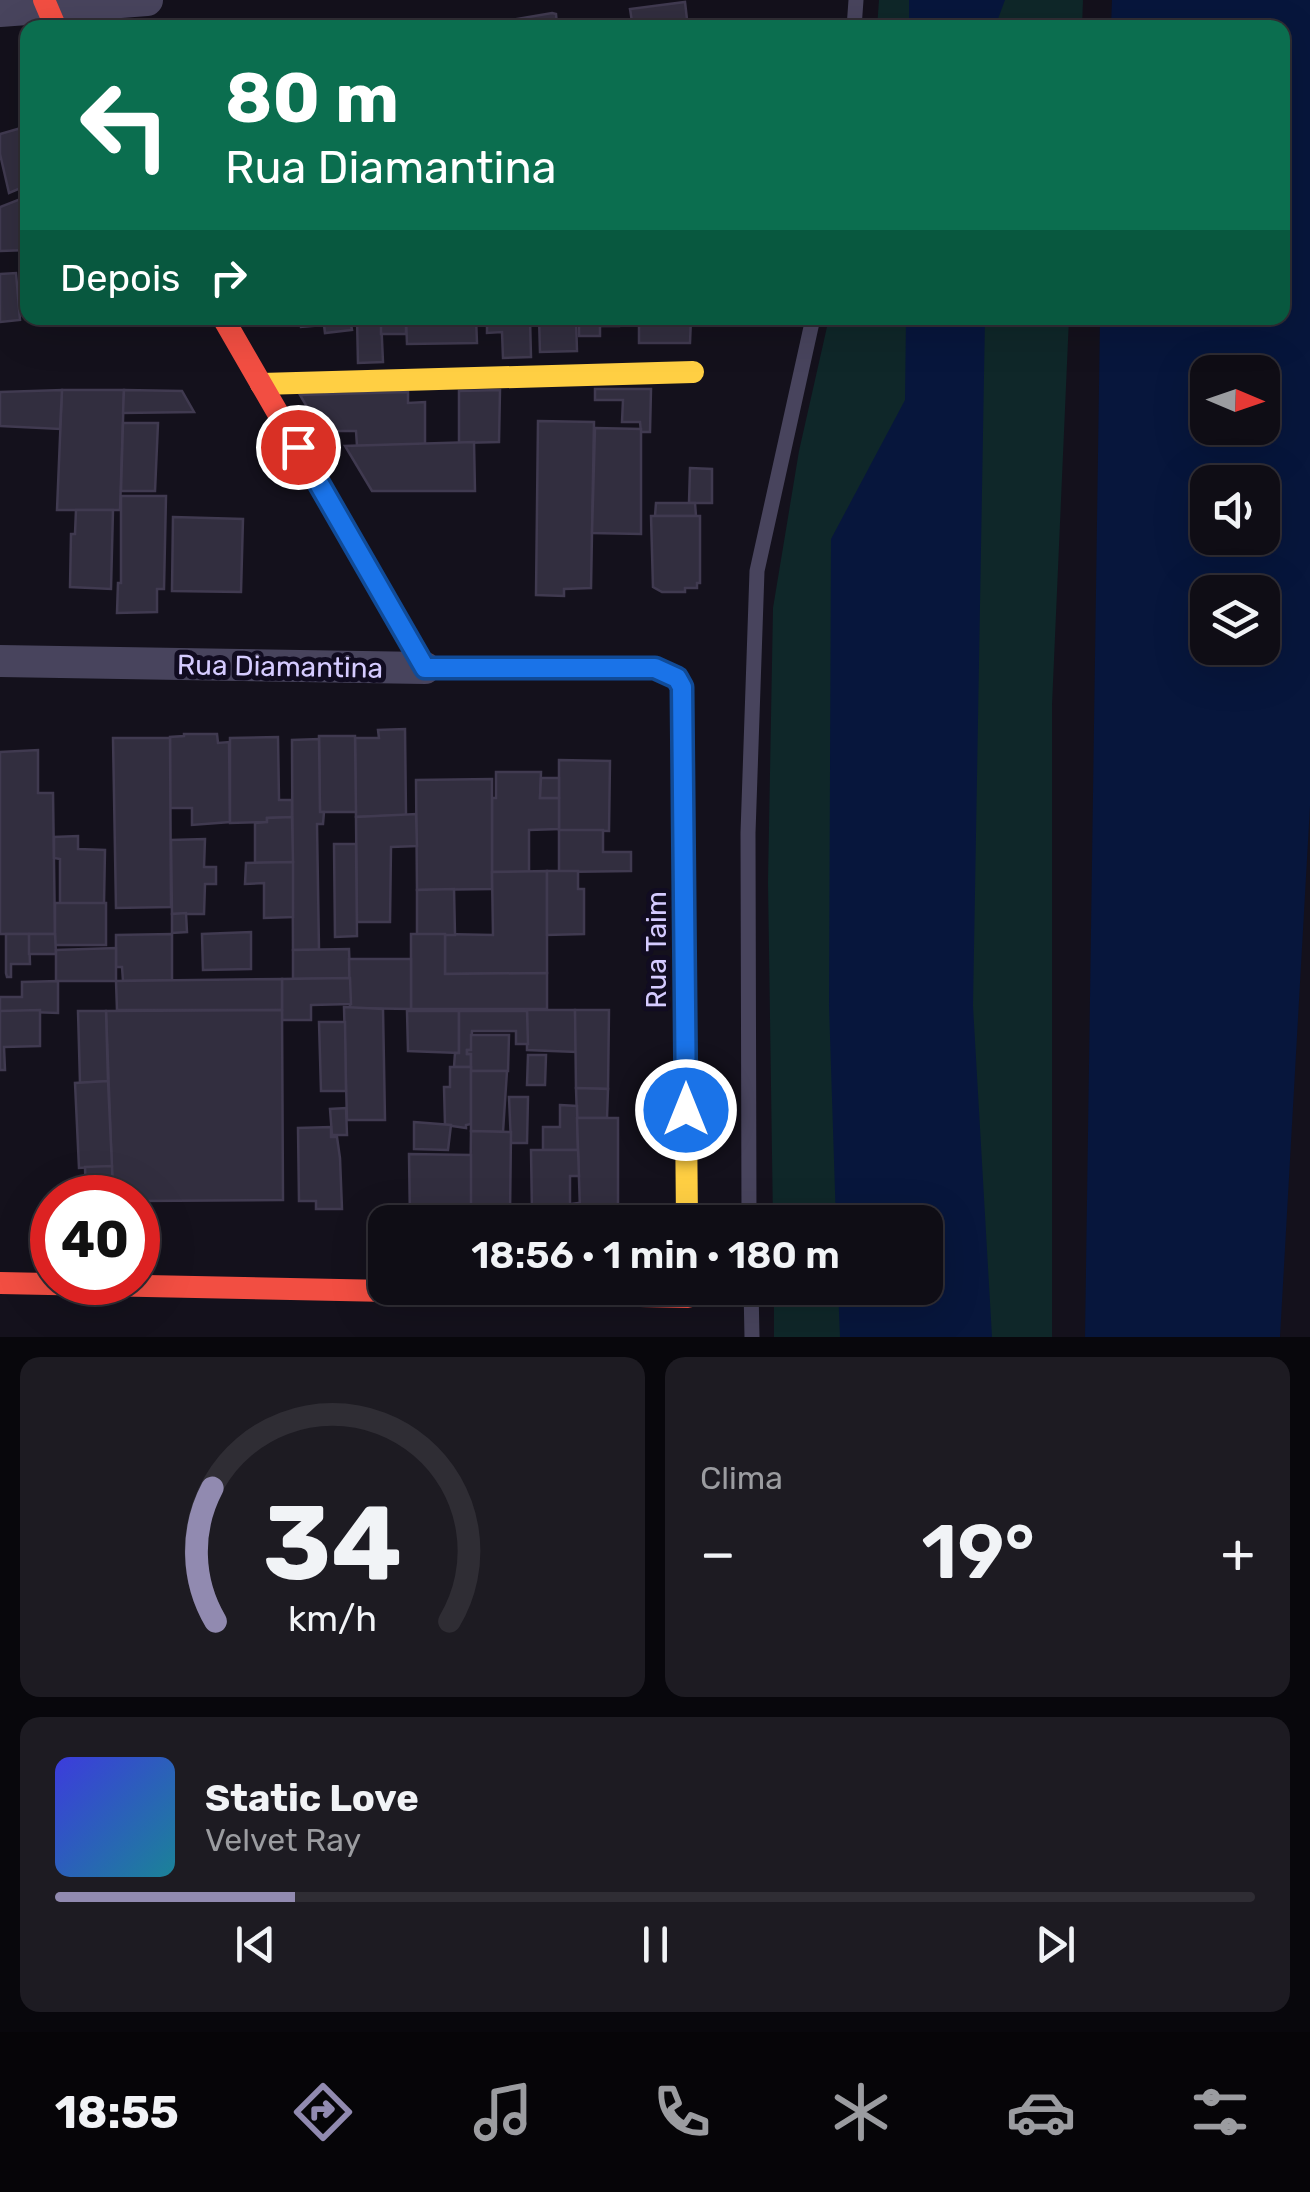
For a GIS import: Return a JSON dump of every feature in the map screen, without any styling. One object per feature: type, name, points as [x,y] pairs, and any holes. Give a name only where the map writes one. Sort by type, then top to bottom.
[{"type":"street","points":[[0,11],[48,12],[148,0]]},
{"type":"street","points":[[227,325],[425,668]]},
{"type":"street","points":[[261,384],[693,372]]},
{"type":"street","name":"Rua Diamantina","points":[[0,661],[655,668],[677,678]]},
{"type":"street","name":"Rua Taim","points":[[677,678],[684,698],[687,1205]]},
{"type":"street","points":[[0,1283],[368,1288]]},
{"type":"street","points":[[688,1305],[688,1324]]},
{"type":"lane","points":[[749,1205],[748,833],[757,572],[811,325]]},
{"type":"lane","points":[[751,1305],[752,1337]]},
{"type":"green space","points":[[879,0],[1083,0],[1082,20],[878,20]]},
{"type":"green space","points":[[827,325],[1069,325],[1052,705],[1052,1337],[774,1337],[774,1305],[943,1305],[943,1205],[773,1205],[768,882],[773,608],[799,451]]},
{"type":"water","points":[[909,0],[1005,0],[998,20],[909,20]]},
{"type":"water","points":[[1112,0],[1310,0],[1310,806],[1280,1337],[1085,1337],[1100,325],[1290,325],[1290,20],[1111,20]]},
{"type":"water","points":[[906,325],[985,325],[973,1006],[992,1337],[840,1337],[839,1305],[943,1305],[943,1205],[835,1205],[829,1005],[831,539],[905,400]]},
{"type":"building","points":[[685,2],[687,20],[632,20],[630,9]]},
{"type":"building","points":[[552,13],[557,20],[517,20]]},
{"type":"building","points":[[20,128],[20,188],[9,193],[0,154],[0,134]]},
{"type":"building","points":[[20,199],[20,250],[0,251],[0,207]]},
{"type":"building","points":[[16,273],[20,320],[0,322],[0,274]]},
{"type":"building","points":[[324,325],[351,325],[352,330],[325,333]]},
{"type":"building","points":[[357,325],[381,325],[383,362],[358,363]]},
{"type":"building","points":[[381,325],[406,325],[406,334],[381,334]]},
{"type":"building","points":[[406,325],[476,325],[477,343],[407,344]]},
{"type":"building","points":[[487,325],[530,325],[531,357],[503,358],[502,332],[487,333]]},
{"type":"building","points":[[539,325],[576,325],[577,351],[540,352]]},
{"type":"building","points":[[579,325],[619,325],[600,326],[600,336],[579,336]]},
{"type":"building","points":[[639,325],[691,325],[690,343],[639,343]]},
{"type":"building","points":[[595,389],[651,389],[650,432],[641,432],[640,422],[622,422],[623,400],[595,400]]},
{"type":"building","points":[[62,390],[124,390],[120,510],[57,510]]},
{"type":"building","points":[[62,390],[60,429],[0,426],[0,392]]},
{"type":"building","points":[[124,390],[182,391],[194,412],[123,413]]},
{"type":"building","points":[[500,390],[499,442],[459,443],[459,391]]},
{"type":"building","points":[[408,392],[408,403],[425,402],[425,444],[357,446],[356,431],[321,431],[300,395]]},
{"type":"building","points":[[538,421],[594,422],[591,588],[564,589],[564,596],[536,595]]},
{"type":"building","points":[[123,423],[158,423],[155,491],[121,491]]},
{"type":"building","points":[[595,428],[641,429],[641,534],[592,533]]},
{"type":"building","points":[[474,442],[475,491],[372,491],[345,446]]},
{"type":"building","points":[[690,468],[712,469],[712,503],[689,503]]},
{"type":"building","points":[[121,496],[166,496],[164,589],[157,589],[157,612],[117,613]]},
{"type":"building","points":[[656,503],[695,503],[696,516],[655,516]]},
{"type":"building","points":[[76,510],[113,510],[111,589],[70,587],[71,534],[75,534]]},
{"type":"building","points":[[651,516],[700,516],[697,588],[662,592],[653,587]]},
{"type":"building","points":[[173,517],[243,519],[241,592],[172,591]]},
{"type":"building","points":[[405,729],[406,815],[356,817],[355,738],[379,738],[378,730]]},
{"type":"building","points":[[217,734],[218,743],[229,742],[230,822],[192,825],[192,808],[170,808],[170,737]]},
{"type":"building","points":[[319,736],[355,736],[356,812],[320,812]]},
{"type":"building","points":[[278,737],[279,800],[292,800],[292,817],[230,823],[230,738]]},
{"type":"building","points":[[113,738],[170,738],[171,907],[116,908]]},
{"type":"building","points":[[319,739],[320,812],[324,812],[323,824],[317,824],[319,950],[293,950],[292,740]]},
{"type":"building","points":[[38,750],[38,793],[53,793],[55,934],[0,934],[0,752]]},
{"type":"building","points":[[559,760],[610,761],[609,831],[559,830]]},
{"type":"building","points":[[496,772],[541,772],[540,798],[559,798],[559,829],[529,830],[529,872],[492,872]]},
{"type":"building","points":[[541,778],[559,778],[559,798],[540,798]]},
{"type":"building","points":[[492,779],[492,889],[417,890],[416,780]]},
{"type":"building","points":[[416,814],[417,846],[391,847],[390,922],[357,922],[356,817]]},
{"type":"building","points":[[292,817],[293,862],[255,863],[255,823],[267,822],[267,818]]},
{"type":"building","points":[[559,830],[603,830],[603,852],[631,852],[631,871],[559,872]]},
{"type":"building","points":[[78,836],[78,849],[105,850],[104,903],[60,904],[60,859],[54,858],[54,837]]},
{"type":"building","points":[[205,839],[204,867],[216,867],[216,884],[205,884],[204,914],[172,914],[171,840]]},
{"type":"building","points":[[334,844],[356,844],[357,936],[335,937]]},
{"type":"building","points":[[293,862],[293,917],[264,918],[264,883],[245,884],[246,863]]},
{"type":"building","points":[[547,871],[547,973],[445,974],[445,934],[493,935],[492,872]]},
{"type":"building","points":[[547,871],[578,871],[578,889],[584,889],[584,934],[547,935]]},
{"type":"building","points":[[454,889],[455,935],[417,935],[417,890]]},
{"type":"building","points":[[55,903],[106,903],[106,945],[55,945]]},
{"type":"building","points":[[186,913],[187,932],[172,933],[172,914]]},
{"type":"building","points":[[251,932],[251,969],[203,970],[202,934]]},
{"type":"building","points":[[6,934],[29,934],[30,964],[11,964],[11,977],[6,973]]},
{"type":"building","points":[[29,934],[55,934],[56,954],[29,954]]},
{"type":"building","points":[[172,934],[172,980],[123,981],[122,967],[116,967],[116,935]]},
{"type":"building","points":[[411,934],[445,934],[445,974],[547,973],[547,1009],[411,1009]]},
{"type":"building","points":[[116,948],[116,981],[56,981],[56,950]]},
{"type":"building","points":[[349,949],[350,978],[293,979],[293,950]]},
{"type":"building","points":[[349,959],[411,959],[411,1009],[350,1008]]},
{"type":"building","points":[[350,978],[351,1004],[311,1005],[311,1020],[282,1020],[282,979]]},
{"type":"building","points":[[282,979],[282,1010],[117,1010],[116,981]]},
{"type":"building","points":[[58,981],[58,1013],[0,1011],[0,997],[22,997],[22,982]]},
{"type":"building","points":[[344,1007],[383,1009],[385,1120],[347,1120]]},
{"type":"building","points":[[40,1010],[40,1046],[4,1047],[5,1070],[0,1070],[0,1011]]},
{"type":"building","points":[[282,1010],[283,1200],[160,1201],[160,1175],[112,1175],[106,1011]]},
{"type":"building","points":[[527,1010],[575,1010],[576,1052],[527,1050]]},
{"type":"building","points":[[575,1010],[609,1010],[608,1089],[576,1088]]},
{"type":"building","points":[[78,1011],[106,1011],[108,1081],[80,1083]]},
{"type":"building","points":[[407,1011],[459,1011],[459,1053],[408,1051]]},
{"type":"building","points":[[459,1011],[527,1011],[528,1044],[516,1044],[516,1031],[472,1031],[471,1050],[467,1050],[471,1067],[454,1067],[455,1053],[459,1053]]},
{"type":"building","points":[[319,1022],[345,1022],[346,1091],[321,1091]]},
{"type":"building","points":[[471,1035],[509,1035],[508,1071],[471,1071],[471,1054],[467,1050],[471,1050]]},
{"type":"building","points":[[528,1055],[546,1055],[545,1085],[527,1085]]},
{"type":"building","points":[[450,1067],[471,1067],[471,1124],[466,1128],[445,1125],[444,1087],[450,1087]]},
{"type":"building","points":[[471,1071],[507,1071],[503,1132],[471,1131]]},
{"type":"building","points":[[108,1081],[112,1166],[79,1168],[75,1083]]},
{"type":"building","points":[[576,1088],[608,1089],[607,1118],[577,1118]]},
{"type":"building","points":[[509,1097],[528,1097],[527,1143],[511,1143]]},
{"type":"building","points":[[560,1105],[577,1106],[578,1150],[543,1150],[543,1127],[560,1127]]},
{"type":"building","points":[[346,1108],[347,1135],[332,1135],[330,1109]]},
{"type":"building","points":[[577,1118],[618,1118],[618,1205],[580,1205]]},
{"type":"building","points":[[414,1122],[451,1125],[448,1150],[414,1149]]},
{"type":"building","points":[[331,1127],[340,1158],[342,1209],[316,1209],[316,1201],[299,1201],[298,1128]]},
{"type":"building","points":[[471,1131],[511,1132],[510,1205],[470,1205]]},
{"type":"building","points":[[531,1150],[578,1150],[579,1176],[570,1176],[570,1205],[532,1205]]},
{"type":"building","points":[[409,1154],[471,1155],[471,1205],[410,1205]]},
{"type":"building","points":[[112,1166],[112,1175],[85,1175],[85,1167]]},
{"type":"traffic: slow","points":[[261,384],[693,372]]},
{"type":"traffic: slow","points":[[683,790],[687,1205]]},
{"type":"traffic: jam","points":[[44,0],[53,20]]},
{"type":"traffic: jam","points":[[227,325],[425,668],[655,668],[677,678],[682,687],[683,790]]},
{"type":"traffic: jam","points":[[0,1283],[368,1290]]},
{"type":"route","points":[[298,447],[425,668],[655,668],[677,678],[684,698],[686,1110]]}]
